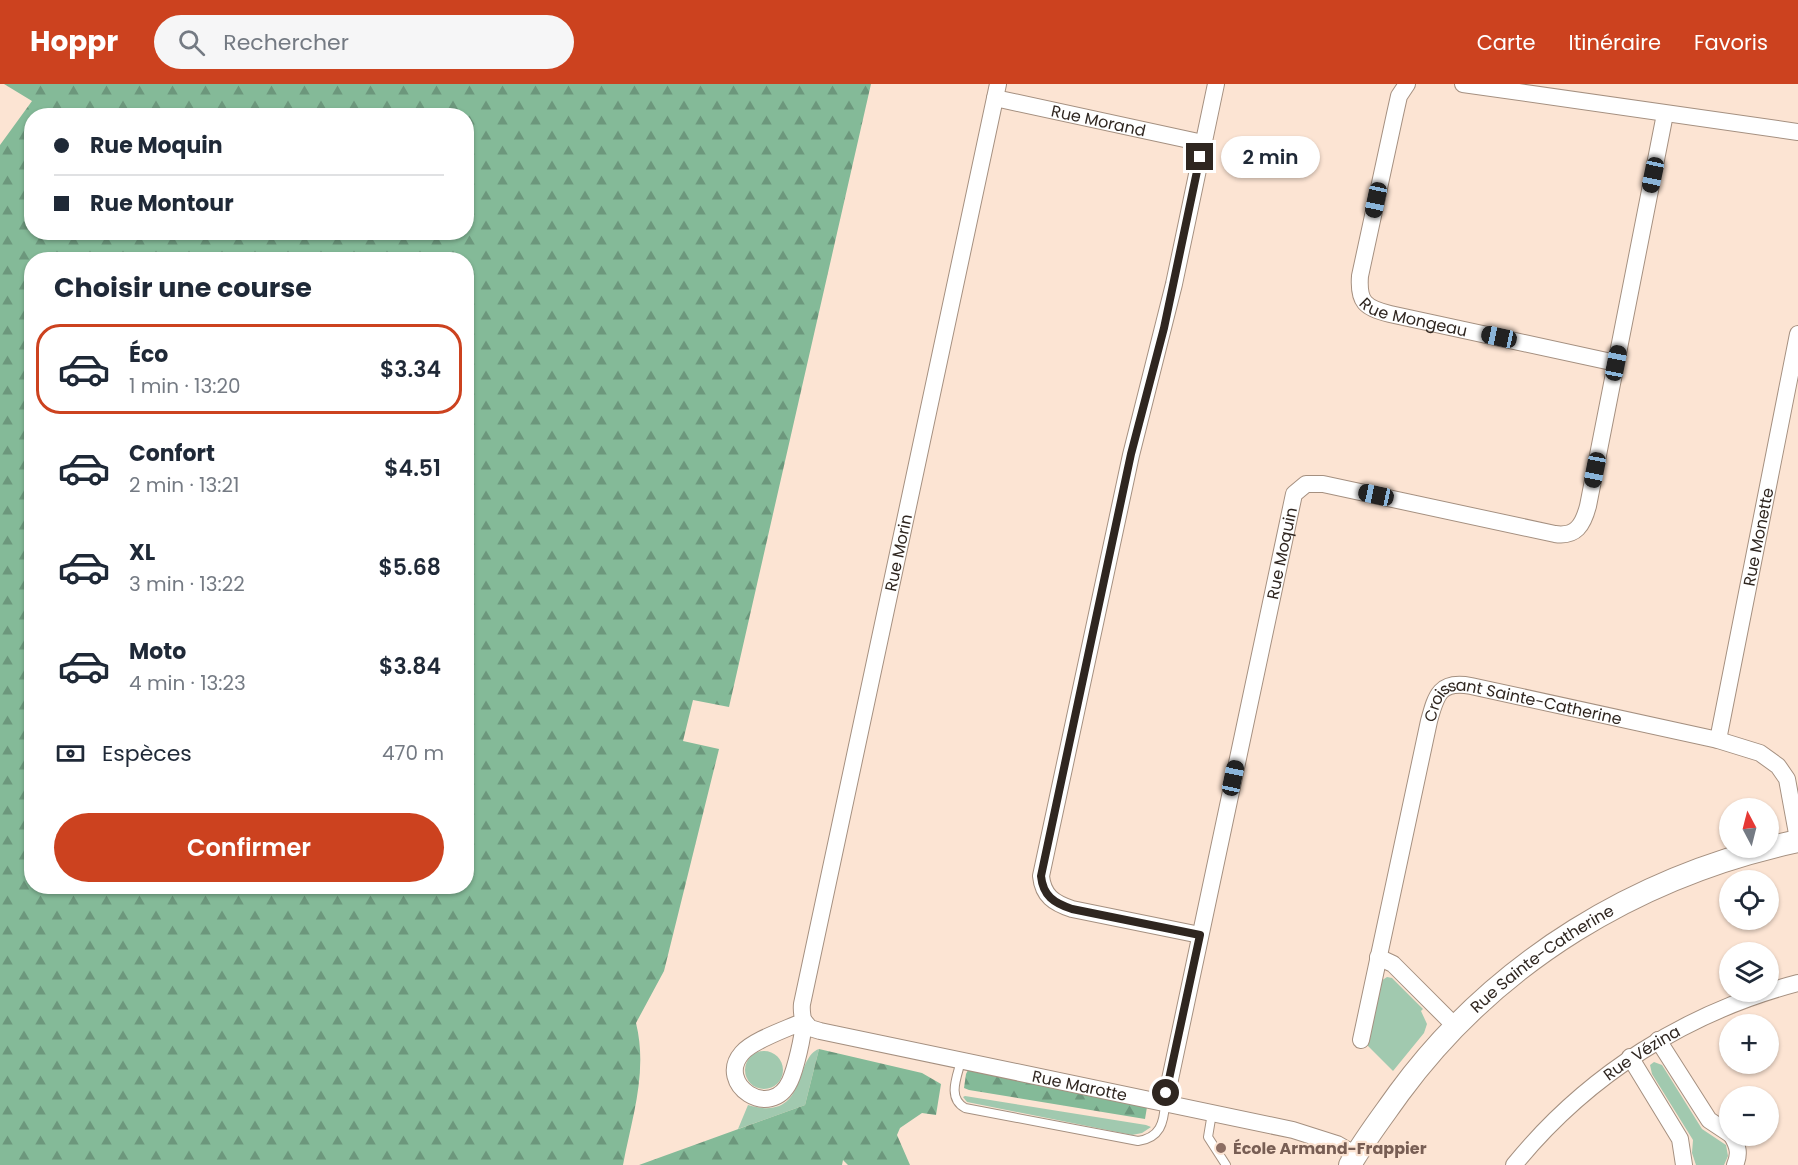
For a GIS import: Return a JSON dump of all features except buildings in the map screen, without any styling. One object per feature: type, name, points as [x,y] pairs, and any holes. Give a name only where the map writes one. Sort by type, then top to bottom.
[{"type":"street","points":[[1200,935],[1072,909],[1058,904],[1048,897],[1042,888],[1041,876],[1131,454],[1164,328],[1216,84]]},
{"type":"street","name":"Rue Mongeau","points":[[1407,84],[1399,96],[1360,276],[1360,296],[1363,302],[1378,311],[1390,314],[1616,363]]},
{"type":"street","points":[[1463,84],[1798,132]]},
{"type":"street","name":"Rue Morand","points":[[997,91],[1203,143]]},
{"type":"street","name":"Rue Morin","points":[[804,1022],[754,1044],[743,1052],[735,1068],[736,1079],[742,1089],[752,1096],[763,1099],[774,1098],[783,1091],[794,1068],[804,1022],[802,1004],[997,91]]},
{"type":"street","name":"Rue Moquin","points":[[1165,1103],[1294,494],[1306,484],[1323,484],[1555,534],[1571,534],[1578,530],[1588,506],[1665,114]]},
{"type":"street","name":"Rue Monette","points":[[1718,740],[1798,334]]},
{"type":"street","name":"Croissant Sainte-Catherine","points":[[1361,1040],[1429,721],[1434,701],[1440,691],[1446,687],[1460,684],[1471,686],[1718,740],[1760,753],[1784,772],[1789,786],[1798,840]]},
{"type":"street","name":"Rue Sainte-Catherine","points":[[1353,1160],[1405,1085],[1455,1026],[1519,968],[1543,950],[1599,915],[1657,886],[1738,856],[1798,840]]},
{"type":"street","points":[[1378,957],[1393,964],[1455,1026]]},
{"type":"street","name":"Rue Vézina","points":[[1514,1165],[1546,1129],[1630,1057],[1719,1009],[1798,983]]},
{"type":"street","name":"Rue Marotte","points":[[804,1022],[810,1028],[820,1031],[1305,1133],[1337,1144],[1353,1160]]},
{"type":"street","points":[[1658,1040],[1709,1120],[1719,1127]]},
{"type":"street","points":[[1630,1057],[1680,1139],[1684,1165]]},
{"type":"street","points":[[1735,1165],[1738,1155],[1737,1146]]},
{"type":"lane","points":[[961,1061],[955,1096],[958,1103],[965,1108],[1138,1141],[1148,1139],[1159,1130],[1164,1120],[1165,1103]]},
{"type":"lane","points":[[1212,1113],[1208,1137],[1226,1165]]},
{"type":"green space","points":[[4,84],[871,84],[729,707],[693,700],[683,741],[719,749],[664,971],[636,1023],[640,1077],[623,1165],[0,1165],[0,145],[24,112],[24,240],[474,240],[474,108],[27,108],[32,101]]},
{"type":"green space","points":[[1387,977],[1392,978],[1423,1009],[1421,1011],[1427,1024],[1424,1033],[1393,1071],[1367,1045],[1381,981]]},
{"type":"green space","points":[[819,1049],[805,1105],[738,1129],[748,1105],[767,1108],[781,1105],[790,1098],[811,1055]]},
{"type":"green space","points":[[819,1049],[922,1073],[941,1084],[936,1115],[922,1113],[900,1128],[897,1135],[910,1165],[848,1165],[843,1160],[842,1165],[639,1165],[805,1105]]},
{"type":"green space","points":[[764,1051],[777,1057],[783,1070],[777,1083],[764,1089],[751,1083],[745,1070],[751,1057]]},
{"type":"green space","points":[[1654,1062],[1662,1065],[1702,1129],[1719,1140],[1719,1146],[1726,1146],[1728,1156],[1724,1165],[1696,1165],[1692,1153],[1693,1140],[1652,1074],[1650,1065]]},
{"type":"green space","points":[[968,1070],[1147,1107],[1145,1119],[969,1090],[964,1088]]},
{"type":"green space","points":[[963,1097],[1151,1127],[1142,1133],[1132,1135],[967,1102]]},
{"type":"place","name":"École Armand-Frappier","points":[[1221,1148]]},
{"type":"route","points":[[1166,1093],[1200,935],[1072,909],[1058,904],[1048,897],[1042,888],[1041,876],[1131,454],[1164,328],[1200,157]]}]
